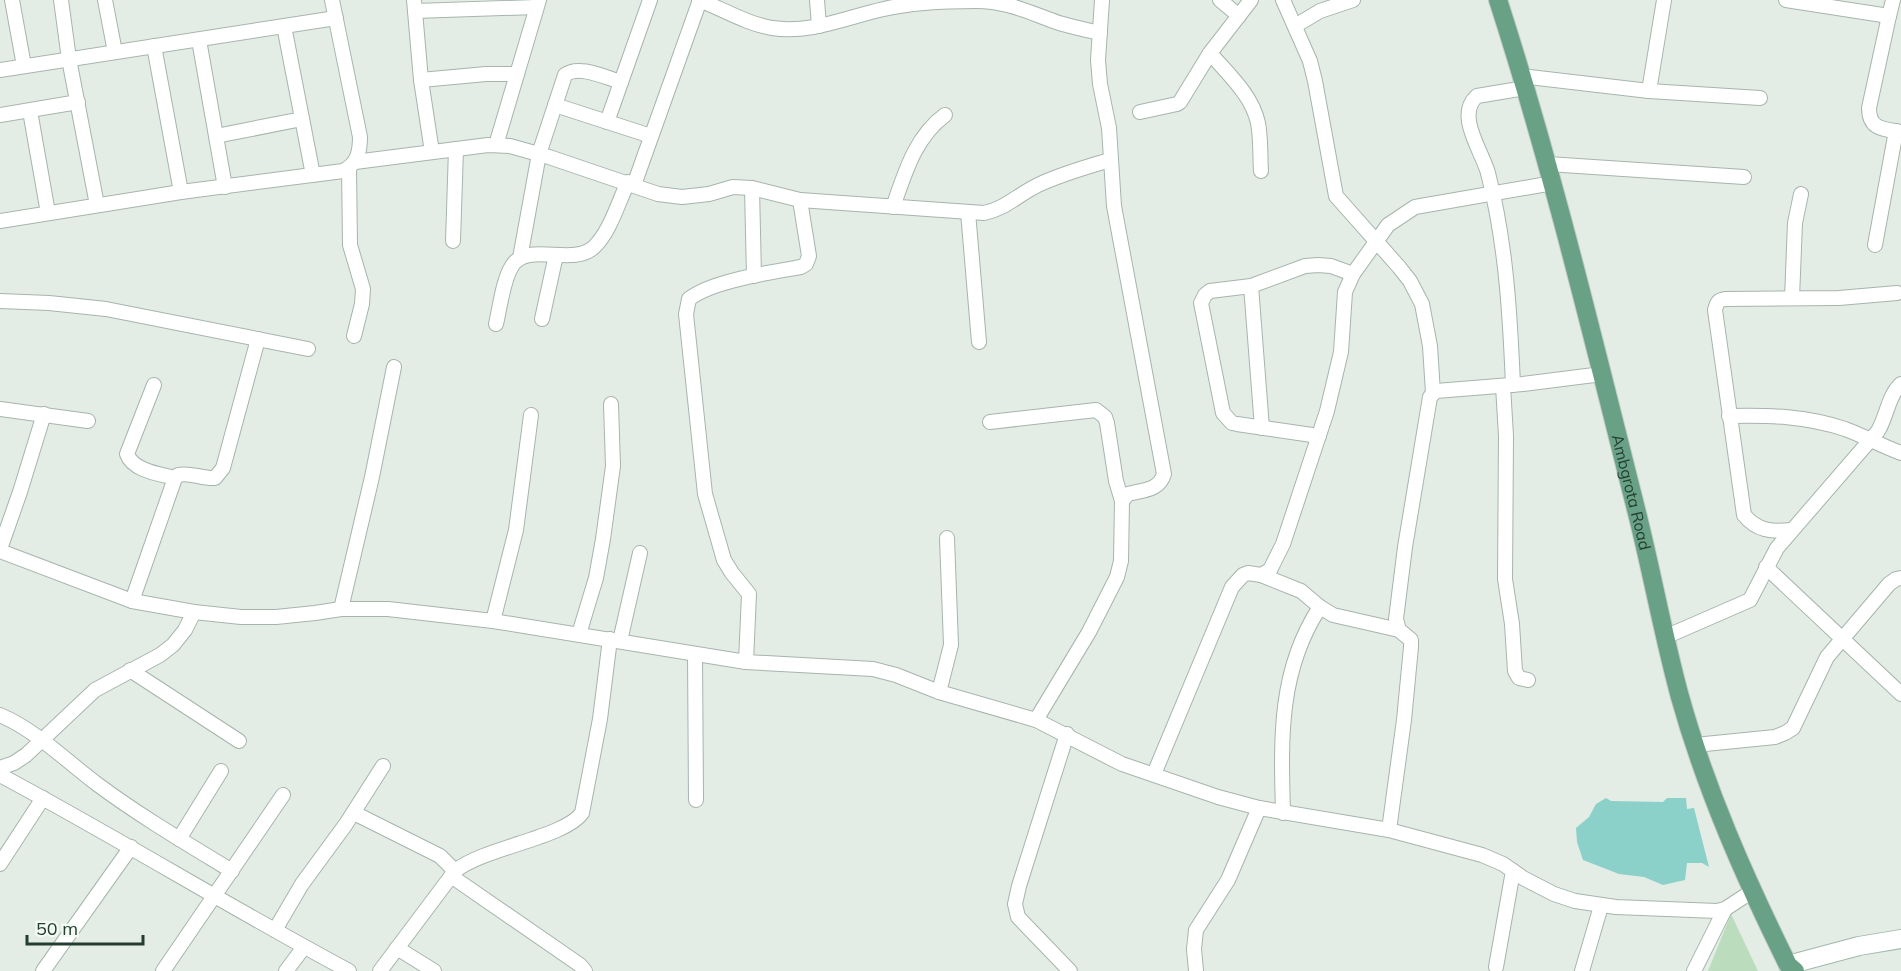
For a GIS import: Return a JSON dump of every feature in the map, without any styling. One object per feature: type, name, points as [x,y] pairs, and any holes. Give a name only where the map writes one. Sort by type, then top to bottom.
[{"type":"main road","name":"Ambgrota Road","points":[[1498,0],[1548,164],[1641,528],[1681,699],[1729,839],[1751,892],[1790,969]]},
{"type":"main road","points":[[1790,969],[1859,946],[1901,939]]},
{"type":"street","points":[[12,0],[24,66]]},
{"type":"street","points":[[61,0],[69,59],[98,205]]},
{"type":"street","points":[[105,0],[115,52]]},
{"type":"street","points":[[0,221],[181,192],[343,171],[352,165],[359,154],[360,137],[332,0]]},
{"type":"street","points":[[607,122],[650,0]]},
{"type":"street","points":[[496,324],[513,263],[531,255],[576,255],[594,247],[605,232],[631,183],[651,136],[700,0],[772,28],[819,26],[884,9],[917,4],[997,2],[1025,9],[1056,22],[1100,33]]},
{"type":"street","points":[[818,0],[819,26]]},
{"type":"street","points":[[1102,0],[1098,60],[1100,84],[1109,128],[1114,206],[1120,250],[1164,474],[1159,484],[1128,494],[1122,501]]},
{"type":"street","points":[[1220,0],[1239,16]]},
{"type":"street","points":[[1140,112],[1180,102],[1210,53],[1251,0]]},
{"type":"street","points":[[1283,0],[1316,81],[1336,196],[1405,274],[1422,304],[1430,345],[1433,393],[1427,407],[1418,478],[1405,547],[1396,619],[1399,630]]},
{"type":"street","points":[[1295,26],[1320,11],[1353,0]]},
{"type":"street","points":[[1649,91],[1664,0]]},
{"type":"street","points":[[1786,0],[1889,16]]},
{"type":"street","points":[[1875,246],[1898,132],[1871,123],[1869,108],[1893,0]]},
{"type":"street","points":[[432,152],[421,80],[415,5],[538,4],[496,145]]},
{"type":"street","points":[[0,70],[336,18]]},
{"type":"street","points":[[284,26],[313,175]]},
{"type":"street","points":[[199,40],[225,186]]},
{"type":"street","points":[[154,46],[181,192]]},
{"type":"street","points":[[1210,53],[1252,104],[1258,124],[1261,171]]},
{"type":"street","points":[[520,258],[539,154],[563,79],[569,72],[580,71],[621,82]]},
{"type":"street","points":[[421,80],[517,74]]},
{"type":"street","points":[[1528,680],[1519,678],[1515,671],[1512,624],[1505,579],[1509,301],[1493,193],[1471,129],[1469,106],[1477,96],[1523,82],[1760,98]]},
{"type":"street","points":[[0,115],[78,102]]},
{"type":"street","points":[[555,105],[651,136]]},
{"type":"street","points":[[30,111],[48,213]]},
{"type":"street","points":[[893,207],[919,142],[933,124],[945,115]]},
{"type":"street","points":[[216,136],[302,119]]},
{"type":"street","points":[[352,165],[456,149],[510,146],[631,183],[658,194],[681,197],[709,194],[733,187],[752,188],[800,200],[984,213],[996,211],[1035,186],[1075,170],[1110,160]]},
{"type":"street","points":[[453,241],[456,149]]},
{"type":"street","points":[[1548,164],[1744,177]]},
{"type":"street","points":[[352,165],[350,245],[363,289],[362,304],[354,336]]},
{"type":"street","points":[[1261,575],[1270,570],[1283,544],[1319,436],[1341,352],[1344,299],[1353,274],[1376,241],[1388,225],[1415,207],[1552,183]]},
{"type":"street","points":[[752,188],[754,276]]},
{"type":"street","points":[[1792,298],[1796,223],[1801,194]]},
{"type":"street","points":[[746,662],[749,594],[724,560],[705,494],[686,314],[689,299],[693,296],[740,279],[801,267],[809,261],[800,200]]},
{"type":"street","points":[[968,212],[979,342]]},
{"type":"street","points":[[542,319],[556,255]]},
{"type":"street","points":[[1319,436],[1232,423],[1223,414],[1201,309],[1202,298],[1210,291],[1251,286],[1305,266],[1331,266],[1353,274]]},
{"type":"street","points":[[1251,286],[1262,428]]},
{"type":"street","points":[[1791,530],[1764,530],[1755,526],[1744,516],[1715,310],[1716,303],[1726,299],[1839,298],[1897,293]]},
{"type":"street","points":[[0,301],[106,309],[308,349]]},
{"type":"street","points":[[132,601],[175,478],[178,475],[189,473],[210,479],[215,478],[223,468],[258,339]]},
{"type":"street","points":[[341,609],[372,477],[394,367]]},
{"type":"street","points":[[1433,393],[1602,374]]},
{"type":"street","points":[[1665,637],[1750,600],[1777,548],[1872,440],[1883,423],[1892,393],[1901,384]]},
{"type":"street","points":[[154,385],[127,454],[129,459],[139,466],[175,478]]},
{"type":"street","points":[[579,634],[596,578],[603,539],[613,466],[611,404]]},
{"type":"street","points":[[0,409],[88,421]]},
{"type":"street","points":[[990,422],[1096,410],[1105,417],[1107,423],[1116,481],[1122,501],[1121,561],[1117,577],[1089,632],[1036,720]]},
{"type":"street","points":[[44,414],[0,550],[132,601],[194,612],[241,617],[276,617],[341,609],[388,609],[493,621],[746,662],[853,666],[873,669],[896,675],[939,692],[1036,720],[1122,764],[1218,797],[1283,813],[1389,830],[1482,855],[1503,864],[1523,878],[1554,894],[1575,901],[1601,906],[1717,911],[1725,909],[1751,892]]},
{"type":"street","points":[[493,621],[516,530],[531,415]]},
{"type":"street","points":[[1729,416],[1787,416],[1843,429],[1901,453]]},
{"type":"street","points":[[939,692],[951,645],[947,538]]},
{"type":"street","points":[[380,971],[453,873],[466,862],[559,828],[578,818],[582,813],[615,640],[640,553]]},
{"type":"street","points":[[1766,567],[1901,694]]},
{"type":"street","points":[[1155,774],[1232,587],[1243,575],[1248,573],[1261,575],[1301,591],[1333,615],[1399,630],[1411,640],[1404,720],[1389,830]]},
{"type":"street","points":[[1695,745],[1775,737],[1793,728],[1827,657],[1889,584],[1901,578]]},
{"type":"street","points":[[1283,813],[1281,745],[1285,698],[1300,644],[1320,607]]},
{"type":"street","points":[[0,768],[26,755],[95,690],[160,655],[173,645],[185,630],[194,612]]},
{"type":"street","points":[[694,654],[696,800]]},
{"type":"street","points":[[130,670],[239,741]]},
{"type":"street","points":[[0,715],[18,723],[43,740],[120,801],[232,871]]},
{"type":"street","points":[[1067,734],[1018,886],[1015,910],[1023,924],[1070,971]]},
{"type":"street","points":[[274,930],[302,884],[354,813],[383,766]]},
{"type":"street","points":[[179,839],[221,771]]},
{"type":"street","points":[[0,776],[131,847],[214,897],[349,971]]},
{"type":"street","points":[[163,971],[283,795]]},
{"type":"street","points":[[0,864],[43,798]]},
{"type":"street","points":[[1196,971],[1194,948],[1196,930],[1228,880],[1259,808]]},
{"type":"street","points":[[354,813],[440,856],[453,873],[580,965],[585,971]]},
{"type":"street","points":[[44,971],[131,847]]},
{"type":"street","points":[[1496,967],[1513,871]]},
{"type":"street","points":[[1582,971],[1601,906]]},
{"type":"street","points":[[1694,971],[1725,909]]},
{"type":"street","points":[[286,971],[304,946]]},
{"type":"street","points":[[397,948],[434,971]]},
{"type":"green space","points":[[1731,914],[1758,971],[1708,971]]},
{"type":"water","points":[[1606,798],[1611,801],[1663,802],[1667,798],[1686,798],[1687,809],[1694,808],[1709,867],[1702,863],[1687,863],[1685,880],[1663,885],[1644,877],[1619,874],[1583,860],[1577,842],[1576,828],[1589,817],[1596,804]]}]
